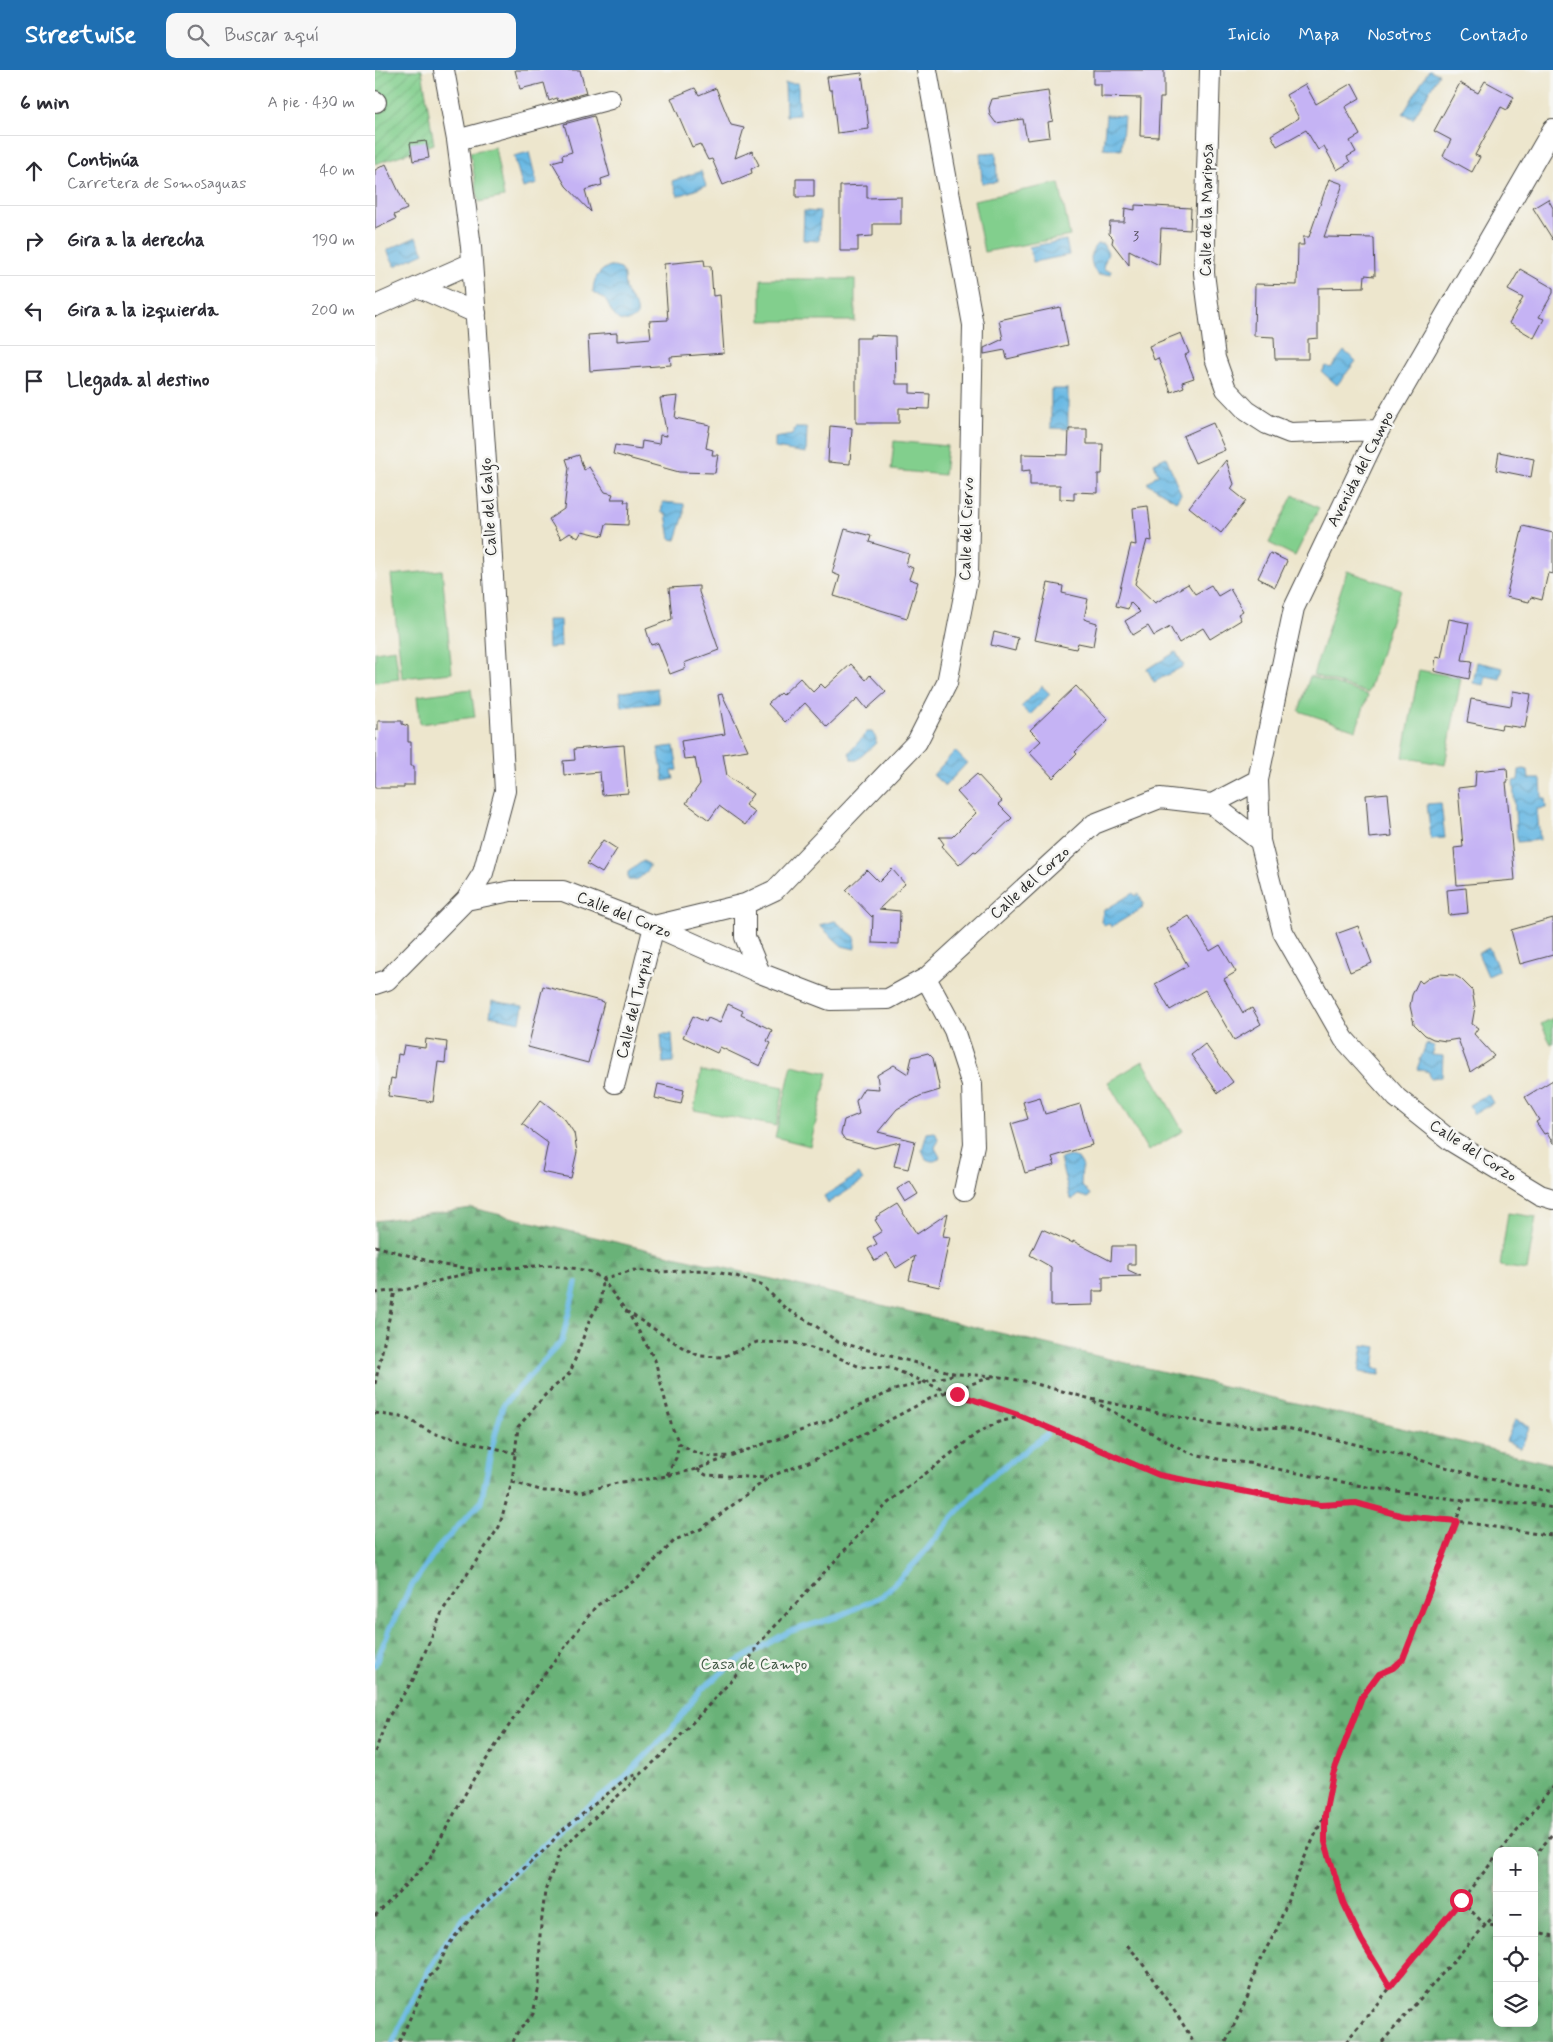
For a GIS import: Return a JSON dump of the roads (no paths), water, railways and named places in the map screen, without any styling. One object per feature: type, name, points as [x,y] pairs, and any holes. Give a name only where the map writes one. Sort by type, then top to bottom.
[{"type":"street","name":"Calle del Galgo","points":[[445,70],[457,140],[472,263],[489,505],[505,791],[483,873],[466,900]]},
{"type":"street","name":"Calle del Ciervo","points":[[654,926],[745,904],[775,890],[917,742],[947,683],[968,575],[973,324],[927,70]]},
{"type":"street","name":"Calle de la Mariposa","points":[[1210,70],[1204,272],[1215,358],[1226,389],[1247,411],[1267,424],[1290,433],[1379,430]]},
{"type":"street","points":[[457,140],[610,99]]},
{"type":"street","name":"Avenida del Campo","points":[[1260,841],[1258,780],[1294,608],[1379,430],[1553,129]]},
{"type":"street","points":[[375,306],[472,263]]},
{"type":"street","points":[[419,287],[476,313]]},
{"type":"street","points":[[1258,780],[1212,804],[1260,841]]},
{"type":"street","name":"Calle del Corzo","points":[[466,900],[511,890],[563,891],[654,926],[760,973],[831,1000],[887,999],[926,978],[1094,824],[1160,798],[1212,804]]},
{"type":"street","name":"Calle del Corzo","points":[[1260,841],[1283,932],[1344,1039],[1397,1098],[1451,1141],[1540,1195],[1553,1199]]},
{"type":"street","points":[[483,873],[511,890]]},
{"type":"street","points":[[375,984],[387,980],[466,900]]},
{"type":"street","points":[[745,904],[745,937],[760,973]]},
{"type":"street","name":"Calle del Turpial","points":[[615,1083],[654,926]]},
{"type":"street","points":[[926,978],[954,1030],[972,1085],[974,1145],[964,1191]]},
{"type":"water","points":[[1429,70],[1439,74],[1413,119],[1403,114]]},
{"type":"water","points":[[785,83],[798,83],[799,115],[786,116]]},
{"type":"water","points":[[1106,115],[1124,116],[1121,150],[1103,148]]},
{"type":"water","points":[[529,152],[537,184],[523,188],[514,156]]},
{"type":"water","points":[[996,152],[997,182],[982,183],[980,153]]},
{"type":"water","points":[[701,171],[706,186],[678,196],[672,181]]},
{"type":"water","points":[[804,211],[820,212],[819,241],[803,240]]},
{"type":"water","points":[[416,237],[424,253],[395,266],[387,250]]},
{"type":"water","points":[[1066,240],[1069,255],[1033,262],[1029,247]]},
{"type":"water","points":[[1097,244],[1103,244],[1108,253],[1103,267],[1105,270],[1111,271],[1111,274],[1098,275],[1093,268],[1091,255]]},
{"type":"water","points":[[610,266],[621,269],[626,291],[636,306],[636,317],[629,321],[619,320],[613,314],[606,301],[593,292],[597,276],[602,270]]},
{"type":"water","points":[[1344,351],[1356,361],[1337,385],[1322,372],[1326,366],[1331,368]]},
{"type":"water","points":[[1051,389],[1068,389],[1068,429],[1051,428]]},
{"type":"water","points":[[795,428],[807,428],[806,453],[775,448],[775,438],[792,435]]},
{"type":"water","points":[[1166,457],[1181,494],[1176,501],[1147,483],[1158,474],[1154,463]]},
{"type":"water","points":[[663,502],[684,504],[684,515],[676,540],[670,539],[666,514],[661,512]]},
{"type":"water","points":[[547,620],[560,620],[561,647],[548,648]]},
{"type":"water","points":[[1176,652],[1184,666],[1154,682],[1147,669]]},
{"type":"water","points":[[1477,662],[1503,668],[1500,679],[1486,676],[1484,685],[1473,683]]},
{"type":"water","points":[[1042,686],[1050,694],[1030,715],[1021,707]]},
{"type":"water","points":[[657,688],[659,703],[622,707],[620,692]]},
{"type":"water","points":[[867,732],[872,732],[876,738],[876,743],[857,760],[852,760],[849,753]]},
{"type":"water","points":[[674,746],[678,770],[672,771],[674,779],[664,781],[658,748]]},
{"type":"water","points":[[955,751],[967,763],[945,786],[933,775]]},
{"type":"water","points":[[1519,770],[1528,770],[1529,779],[1541,779],[1542,797],[1545,798],[1546,808],[1537,809],[1540,840],[1517,842],[1513,781],[1518,780]]},
{"type":"water","points":[[1441,803],[1445,838],[1431,839],[1427,804]]},
{"type":"water","points":[[643,861],[649,864],[645,873],[638,879],[628,880],[628,872]]},
{"type":"water","points":[[1133,893],[1135,896],[1139,894],[1144,904],[1141,906],[1143,908],[1111,927],[1110,924],[1105,925],[1101,922],[1103,911]]},
{"type":"water","points":[[835,921],[855,937],[855,949],[842,946],[819,925]]},
{"type":"water","points":[[1489,948],[1499,971],[1488,976],[1478,953]]},
{"type":"water","points":[[492,1001],[523,1006],[520,1022],[490,1016]]},
{"type":"water","points":[[661,1034],[672,1034],[674,1062],[663,1063]]},
{"type":"water","points":[[1426,1044],[1435,1046],[1432,1055],[1443,1056],[1442,1077],[1430,1078],[1429,1072],[1417,1069]]},
{"type":"water","points":[[1488,1094],[1493,1103],[1474,1114],[1469,1105]]},
{"type":"water","points":[[935,1132],[938,1139],[935,1148],[940,1157],[932,1161],[926,1159],[922,1150],[927,1133]]},
{"type":"water","points":[[1070,1156],[1078,1158],[1082,1164],[1081,1185],[1090,1194],[1088,1198],[1078,1195],[1072,1200],[1070,1198],[1060,1159]]},
{"type":"water","points":[[859,1174],[863,1181],[828,1203],[824,1196]]},
{"type":"water","points":[[1363,1345],[1377,1347],[1374,1368],[1381,1369],[1380,1375],[1359,1372]]},
{"type":"water","points":[[1515,1420],[1530,1426],[1521,1448],[1506,1441]]},
{"type":"waterway","points":[[375,1665],[389,1630],[409,1590],[437,1549],[481,1502],[503,1405],[562,1341],[576,1283]]},
{"type":"waterway","points":[[393,2042],[422,1982],[442,1947],[464,1918],[566,1824],[619,1783],[669,1732],[701,1690],[731,1665],[788,1632],[837,1617],[882,1596],[917,1561],[953,1517],[989,1478],[1046,1435]]},
{"type":"park label","name":"Casa de Campo","points":[[754,1664]]}]
